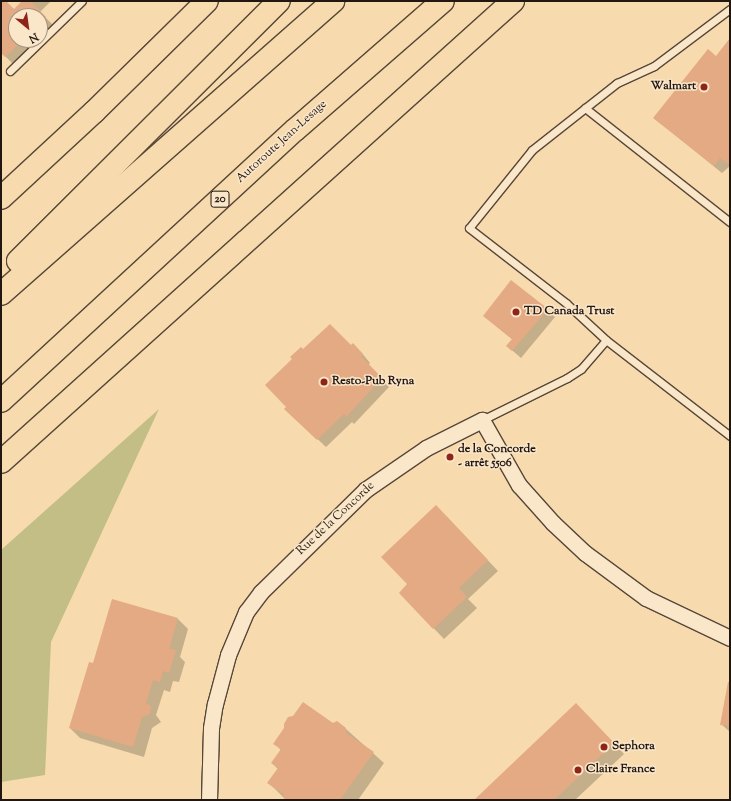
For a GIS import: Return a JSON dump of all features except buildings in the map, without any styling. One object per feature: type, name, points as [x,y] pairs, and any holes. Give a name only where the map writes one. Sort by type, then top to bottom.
[{"type":"highway","points":[[1,198],[94,112],[207,1]]},
{"type":"highway","points":[[1,277],[279,1]]},
{"type":"highway","points":[[1,294],[333,1]]},
{"type":"highway","name":"Autoroute Jean-Lesage","points":[[1,401],[295,130],[443,1]]},
{"type":"highway","points":[[1,462],[513,1]]},
{"type":"highway","points":[[1,184],[94,112]]},
{"type":"street","points":[[482,420],[519,485],[553,523],[585,553],[646,598],[730,638]]},
{"type":"street","name":"Rue de la Concorde","points":[[209,800],[211,734],[215,704],[228,655],[246,612],[261,592],[365,490],[426,448],[482,420]]},
{"type":"lane","points":[[10,71],[82,1]]},
{"type":"lane","points":[[730,9],[654,66],[617,83],[532,150],[468,228],[566,303],[606,340],[730,436]]},
{"type":"lane","points":[[585,108],[730,222]]},
{"type":"lane","points":[[482,420],[567,378],[581,369],[606,340]]},
{"type":"shaded area","points":[[159,409],[51,642],[45,775],[1,782],[1,550]]},
{"type":"place","name":"Walmart","points":[[704,87]]},
{"type":"place","name":"TD Canada Trust","points":[[516,312]]},
{"type":"place","name":"Resto-Pub Ryna","points":[[324,382]]},
{"type":"place","name":"de la Concorde - arrêt 5506","points":[[450,457]]},
{"type":"place","name":"Sephora","points":[[604,747]]},
{"type":"place","name":"Claire France","points":[[578,770]]}]
